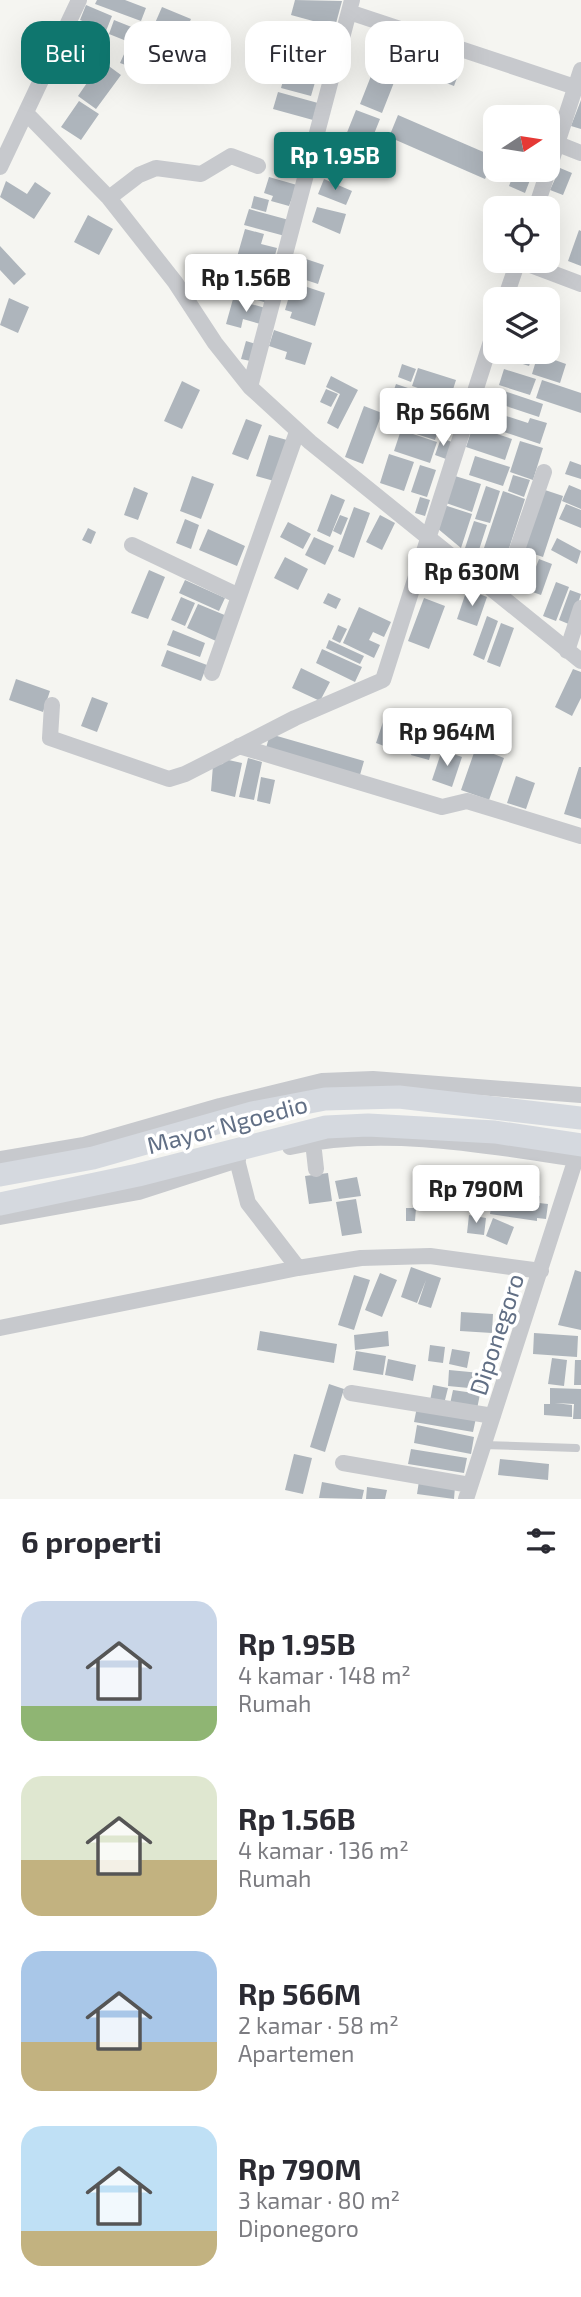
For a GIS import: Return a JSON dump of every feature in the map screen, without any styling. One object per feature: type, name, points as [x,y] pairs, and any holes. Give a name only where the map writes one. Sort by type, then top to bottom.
[{"type":"street","points":[[0,167],[79,0]]},
{"type":"street","points":[[250,387],[351,6],[575,87]]},
{"type":"street","points":[[560,137],[581,70]]},
{"type":"street","points":[[26,113],[109,198],[175,282],[215,343],[250,387],[297,432],[581,661]]},
{"type":"street","points":[[560,145],[581,153]]},
{"type":"street","points":[[109,198],[139,175],[156,168],[201,174],[231,156],[258,166]]},
{"type":"street","points":[[551,273],[581,284]]},
{"type":"street","points":[[52,705],[50,738],[162,777],[185,774],[239,746],[383,680],[484,364]]},
{"type":"street","points":[[212,673],[297,432]]},
{"type":"street","points":[[501,596],[544,472]]},
{"type":"street","points":[[132,545],[239,596]]},
{"type":"street","points":[[568,651],[581,608]]},
{"type":"street","points":[[239,746],[442,807],[467,801],[581,836]]},
{"type":"street","points":[[0,1158],[83,1145],[322,1081],[373,1079],[581,1095]]},
{"type":"street","name":"Mayor Ngoedio","points":[[0,1175],[93,1158],[252,1112],[325,1099],[399,1097],[581,1118]]},
{"type":"street","points":[[0,1217],[139,1192],[237,1163],[317,1150],[325,1099]]},
{"type":"street","name":"Mayor Ngoedio","points":[[0,1204],[138,1175],[317,1150],[368,1125],[459,1129],[580,1148]]},
{"type":"street","name":"Diponegoro","points":[[468,1492],[580,1148]]},
{"type":"street","points":[[237,1163],[244,1192],[256,1215],[298,1268]]},
{"type":"street","points":[[0,1328],[298,1268],[402,1255],[541,1271]]},
{"type":"street","points":[[351,1393],[493,1416]]},
{"type":"street","points":[[343,1463],[468,1492]]},
{"type":"lane","points":[[483,1445],[576,1448]]},
{"type":"building","points":[[97,0],[125,0],[146,8],[141,21],[95,4]]},
{"type":"building","points":[[295,0],[342,1],[337,21],[313,21],[291,15]]},
{"type":"building","points":[[86,5],[112,16],[110,21],[80,20]]},
{"type":"building","points":[[162,7],[191,19],[190,21],[156,21]]},
{"type":"building","points":[[114,20],[124,24],[124,40],[110,34]]},
{"type":"building","points":[[110,67],[121,75],[96,109],[78,96],[86,84],[110,84]]},
{"type":"building","points":[[282,84],[315,84],[311,96],[281,88]]},
{"type":"building","points":[[368,84],[393,84],[382,113],[360,104]]},
{"type":"building","points":[[278,92],[318,103],[313,120],[273,109]]},
{"type":"building","points":[[581,100],[581,129],[571,126]]},
{"type":"building","points":[[79,101],[99,114],[81,140],[61,127]]},
{"type":"building","points":[[356,110],[380,119],[366,154],[342,145]]},
{"type":"building","points":[[398,115],[483,152],[483,178],[389,137]]},
{"type":"building","points":[[560,168],[572,173],[563,195],[550,190],[554,182],[560,182]]},
{"type":"building","points":[[269,177],[297,185],[289,206],[271,201],[273,196],[264,193]]},
{"type":"building","points":[[324,179],[352,191],[346,205],[318,194]]},
{"type":"building","points":[[6,181],[27,194],[35,182],[51,193],[34,219],[0,197]]},
{"type":"building","points":[[511,182],[529,182],[525,193],[509,186]]},
{"type":"building","points":[[254,196],[269,200],[266,212],[251,208]]},
{"type":"building","points":[[317,207],[346,214],[340,234],[312,222]]},
{"type":"building","points":[[249,209],[289,220],[285,236],[244,225]]},
{"type":"building","points":[[88,215],[113,229],[99,255],[74,242]]},
{"type":"building","points":[[245,229],[264,234],[261,244],[277,248],[272,266],[237,257]]},
{"type":"building","points":[[579,230],[581,231],[581,266],[568,261]]},
{"type":"building","points":[[0,246],[26,274],[14,285],[0,270]]},
{"type":"building","points":[[303,258],[324,265],[318,284],[297,277]]},
{"type":"building","points":[[246,262],[276,271],[272,286],[242,278]]},
{"type":"building","points":[[234,277],[273,288],[268,303],[230,293]]},
{"type":"building","points":[[301,285],[325,293],[315,326],[290,318],[292,312],[285,310],[290,293],[298,295]]},
{"type":"building","points":[[9,298],[29,307],[18,333],[0,325]]},
{"type":"building","points":[[233,299],[269,309],[264,325],[243,319],[241,328],[226,324]]},
{"type":"building","points":[[274,330],[312,343],[305,365],[285,359],[287,352],[269,346]]},
{"type":"building","points":[[246,341],[259,345],[255,362],[241,359]]},
{"type":"building","points":[[560,362],[566,364],[560,383],[532,374],[535,364],[560,364]]},
{"type":"building","points":[[402,364],[416,369],[411,382],[398,377]]},
{"type":"building","points":[[418,368],[456,380],[450,399],[412,386]]},
{"type":"building","points":[[504,369],[536,379],[530,395],[499,385]]},
{"type":"building","points":[[331,376],[358,390],[338,429],[327,423],[340,394],[326,387]]},
{"type":"building","points":[[542,380],[581,393],[581,413],[536,398]]},
{"type":"building","points":[[182,381],[200,390],[182,429],[164,421]]},
{"type":"building","points":[[396,384],[417,391],[411,408],[390,401]]},
{"type":"building","points":[[326,389],[338,394],[331,407],[320,402]]},
{"type":"building","points":[[420,391],[447,399],[441,418],[414,409]]},
{"type":"building","points":[[504,391],[543,404],[539,417],[500,404]]},
{"type":"building","points":[[364,406],[382,413],[363,464],[345,457]]},
{"type":"building","points":[[413,412],[441,421],[435,440],[407,431]]},
{"type":"building","points":[[503,415],[528,423],[530,418],[547,423],[540,444],[498,430]]},
{"type":"building","points":[[246,419],[262,425],[248,460],[232,454]]},
{"type":"building","points":[[473,426],[512,439],[505,460],[466,447]]},
{"type":"building","points":[[401,430],[437,442],[430,463],[394,451]]},
{"type":"building","points":[[269,435],[287,440],[274,481],[256,476]]},
{"type":"building","points":[[441,438],[452,442],[446,459],[435,455]]},
{"type":"building","points":[[520,441],[543,448],[533,480],[510,472]]},
{"type":"building","points":[[389,454],[414,462],[404,491],[380,483]]},
{"type":"building","points":[[475,456],[510,467],[503,486],[469,475]]},
{"type":"building","points":[[570,461],[581,465],[581,479],[565,474]]},
{"type":"building","points":[[420,465],[436,470],[427,497],[411,492]]},
{"type":"building","points":[[513,475],[530,480],[524,497],[508,491]]},
{"type":"building","points":[[192,476],[214,484],[201,519],[180,511]]},
{"type":"building","points":[[455,476],[481,484],[472,512],[446,503]]},
{"type":"building","points":[[569,485],[581,490],[581,509],[562,501]]},
{"type":"building","points":[[486,486],[500,491],[490,523],[475,519]]},
{"type":"building","points":[[134,487],[148,493],[138,520],[124,515]]},
{"type":"building","points":[[542,489],[563,496],[543,557],[522,550]]},
{"type":"building","points":[[503,491],[525,499],[502,570],[479,563]]},
{"type":"building","points":[[331,494],[345,500],[330,537],[317,531]]},
{"type":"building","points":[[420,497],[430,500],[425,516],[415,513]]},
{"type":"building","points":[[566,504],[581,510],[581,528],[559,519]]},
{"type":"building","points":[[444,505],[472,514],[461,548],[437,528]]},
{"type":"building","points":[[354,507],[370,513],[354,558],[338,551]]},
{"type":"building","points":[[340,515],[348,518],[341,535],[333,531]]},
{"type":"building","points":[[380,515],[395,523],[382,550],[366,542]]},
{"type":"building","points":[[185,519],[199,525],[191,549],[176,543]]},
{"type":"building","points":[[474,521],[487,525],[478,553],[465,548]]},
{"type":"building","points":[[288,522],[311,534],[303,549],[280,537]]},
{"type":"building","points":[[88,528],[96,532],[91,544],[82,540]]},
{"type":"building","points":[[208,529],[245,546],[237,566],[199,550]]},
{"type":"building","points":[[314,537],[334,546],[325,565],[305,555]]},
{"type":"building","points":[[557,538],[581,551],[577,564],[551,550]]},
{"type":"building","points":[[285,557],[308,569],[298,590],[274,578]]},
{"type":"building","points":[[539,559],[552,564],[541,595],[527,590]]},
{"type":"building","points":[[149,570],[165,577],[148,619],[131,613]]},
{"type":"building","points":[[185,580],[225,598],[219,611],[179,593]]},
{"type":"building","points":[[556,582],[569,587],[556,621],[543,616]]},
{"type":"building","points":[[467,589],[487,597],[477,626],[457,619]]},
{"type":"building","points":[[570,590],[581,594],[571,625],[559,620]]},
{"type":"building","points":[[328,593],[341,599],[336,609],[323,603]]},
{"type":"building","points":[[181,597],[195,603],[185,626],[171,620]]},
{"type":"building","points":[[424,598],[445,606],[429,649],[408,641]]},
{"type":"building","points":[[198,604],[227,616],[216,641],[187,628]]},
{"type":"building","points":[[359,607],[391,622],[384,637],[373,632],[369,640],[380,645],[374,658],[343,643]]},
{"type":"building","points":[[487,616],[498,621],[484,660],[473,655]]},
{"type":"building","points":[[501,623],[514,628],[500,667],[487,662]]},
{"type":"building","points":[[338,625],[347,629],[340,643],[332,639]]},
{"type":"building","points":[[173,630],[205,643],[200,657],[167,645]]},
{"type":"building","points":[[329,640],[364,656],[360,664],[326,648]]},
{"type":"building","points":[[322,649],[362,667],[355,682],[316,663]]},
{"type":"building","points":[[167,650],[207,665],[201,681],[161,666]]},
{"type":"building","points":[[301,668],[330,682],[320,701],[292,688]]},
{"type":"building","points":[[573,669],[581,672],[581,698],[572,716],[555,707]]},
{"type":"building","points":[[16,679],[50,691],[43,712],[9,700]]},
{"type":"building","points":[[92,697],[108,703],[97,732],[81,726]]},
{"type":"building","points":[[383,722],[403,729],[395,750],[376,743]]},
{"type":"building","points":[[420,722],[438,727],[429,760],[411,755]]},
{"type":"building","points":[[270,734],[364,761],[360,775],[266,748]]},
{"type":"building","points":[[476,747],[504,758],[489,800],[461,790]]},
{"type":"building","points":[[442,750],[462,757],[452,787],[432,780]]},
{"type":"building","points":[[248,758],[262,762],[254,800],[239,797]]},
{"type":"building","points":[[224,759],[242,763],[235,797],[211,791],[213,765],[223,764]]},
{"type":"building","points":[[581,767],[581,819],[564,814]]},
{"type":"building","points":[[516,776],[535,783],[526,809],[507,803]]},
{"type":"building","points":[[261,777],[275,780],[270,804],[257,801]]},
{"type":"building","points":[[328,1173],[332,1201],[309,1204],[305,1176]]},
{"type":"building","points":[[357,1177],[361,1196],[339,1199],[335,1181]]},
{"type":"building","points":[[494,1189],[540,1196],[539,1203],[548,1204],[546,1219],[537,1218],[537,1221],[490,1214]]},
{"type":"building","points":[[356,1199],[362,1233],[342,1236],[336,1202]]},
{"type":"building","points":[[406,1208],[416,1208],[415,1221],[406,1221]]},
{"type":"building","points":[[469,1215],[486,1218],[484,1235],[467,1233]]},
{"type":"building","points":[[493,1218],[514,1227],[507,1245],[486,1236]]},
{"type":"building","points":[[411,1267],[441,1278],[431,1308],[418,1304],[426,1280],[417,1303],[401,1297]]},
{"type":"building","points":[[575,1270],[581,1272],[581,1330],[558,1325]]},
{"type":"building","points":[[380,1273],[397,1280],[382,1317],[365,1310]]},
{"type":"building","points":[[354,1275],[370,1280],[354,1330],[338,1325]]},
{"type":"building","points":[[461,1312],[493,1314],[492,1333],[460,1331]]},
{"type":"building","points":[[260,1331],[337,1344],[334,1363],[257,1350]]},
{"type":"building","points":[[388,1331],[389,1346],[355,1350],[354,1335]]},
{"type":"building","points":[[534,1333],[578,1336],[577,1357],[533,1354]]},
{"type":"building","points":[[430,1345],[445,1347],[443,1363],[428,1361]]},
{"type":"building","points":[[452,1349],[470,1352],[467,1368],[449,1364]]},
{"type":"building","points":[[356,1351],[386,1356],[383,1375],[353,1370]]},
{"type":"building","points":[[552,1358],[567,1360],[564,1386],[548,1384]]},
{"type":"building","points":[[388,1359],[416,1365],[413,1381],[385,1375]]},
{"type":"building","points":[[575,1360],[581,1360],[581,1385],[574,1385]]},
{"type":"building","points":[[449,1370],[491,1374],[490,1390],[448,1386]]},
{"type":"building","points":[[329,1384],[344,1389],[325,1452],[310,1447]]},
{"type":"building","points":[[433,1385],[448,1388],[444,1404],[430,1401]]},
{"type":"building","points":[[550,1388],[581,1389],[581,1419],[573,1419],[574,1404],[555,1403],[572,1405],[572,1417],[544,1415],[544,1404],[550,1404]]},
{"type":"building","points":[[453,1390],[480,1394],[477,1409],[450,1404]]},
{"type":"building","points":[[417,1407],[476,1418],[473,1432],[414,1422]]},
{"type":"building","points":[[417,1425],[474,1437],[471,1454],[414,1443]]},
{"type":"building","points":[[411,1449],[467,1458],[464,1473],[408,1464]]},
{"type":"building","points":[[294,1454],[312,1458],[303,1494],[285,1490]]},
{"type":"building","points":[[500,1459],[549,1464],[548,1480],[498,1475]]},
{"type":"building","points":[[419,1481],[455,1487],[454,1499],[417,1494]]},
{"type":"building","points":[[322,1482],[364,1490],[362,1499],[319,1498]]},
{"type":"building","points":[[367,1487],[387,1490],[385,1499],[366,1499]]}]
